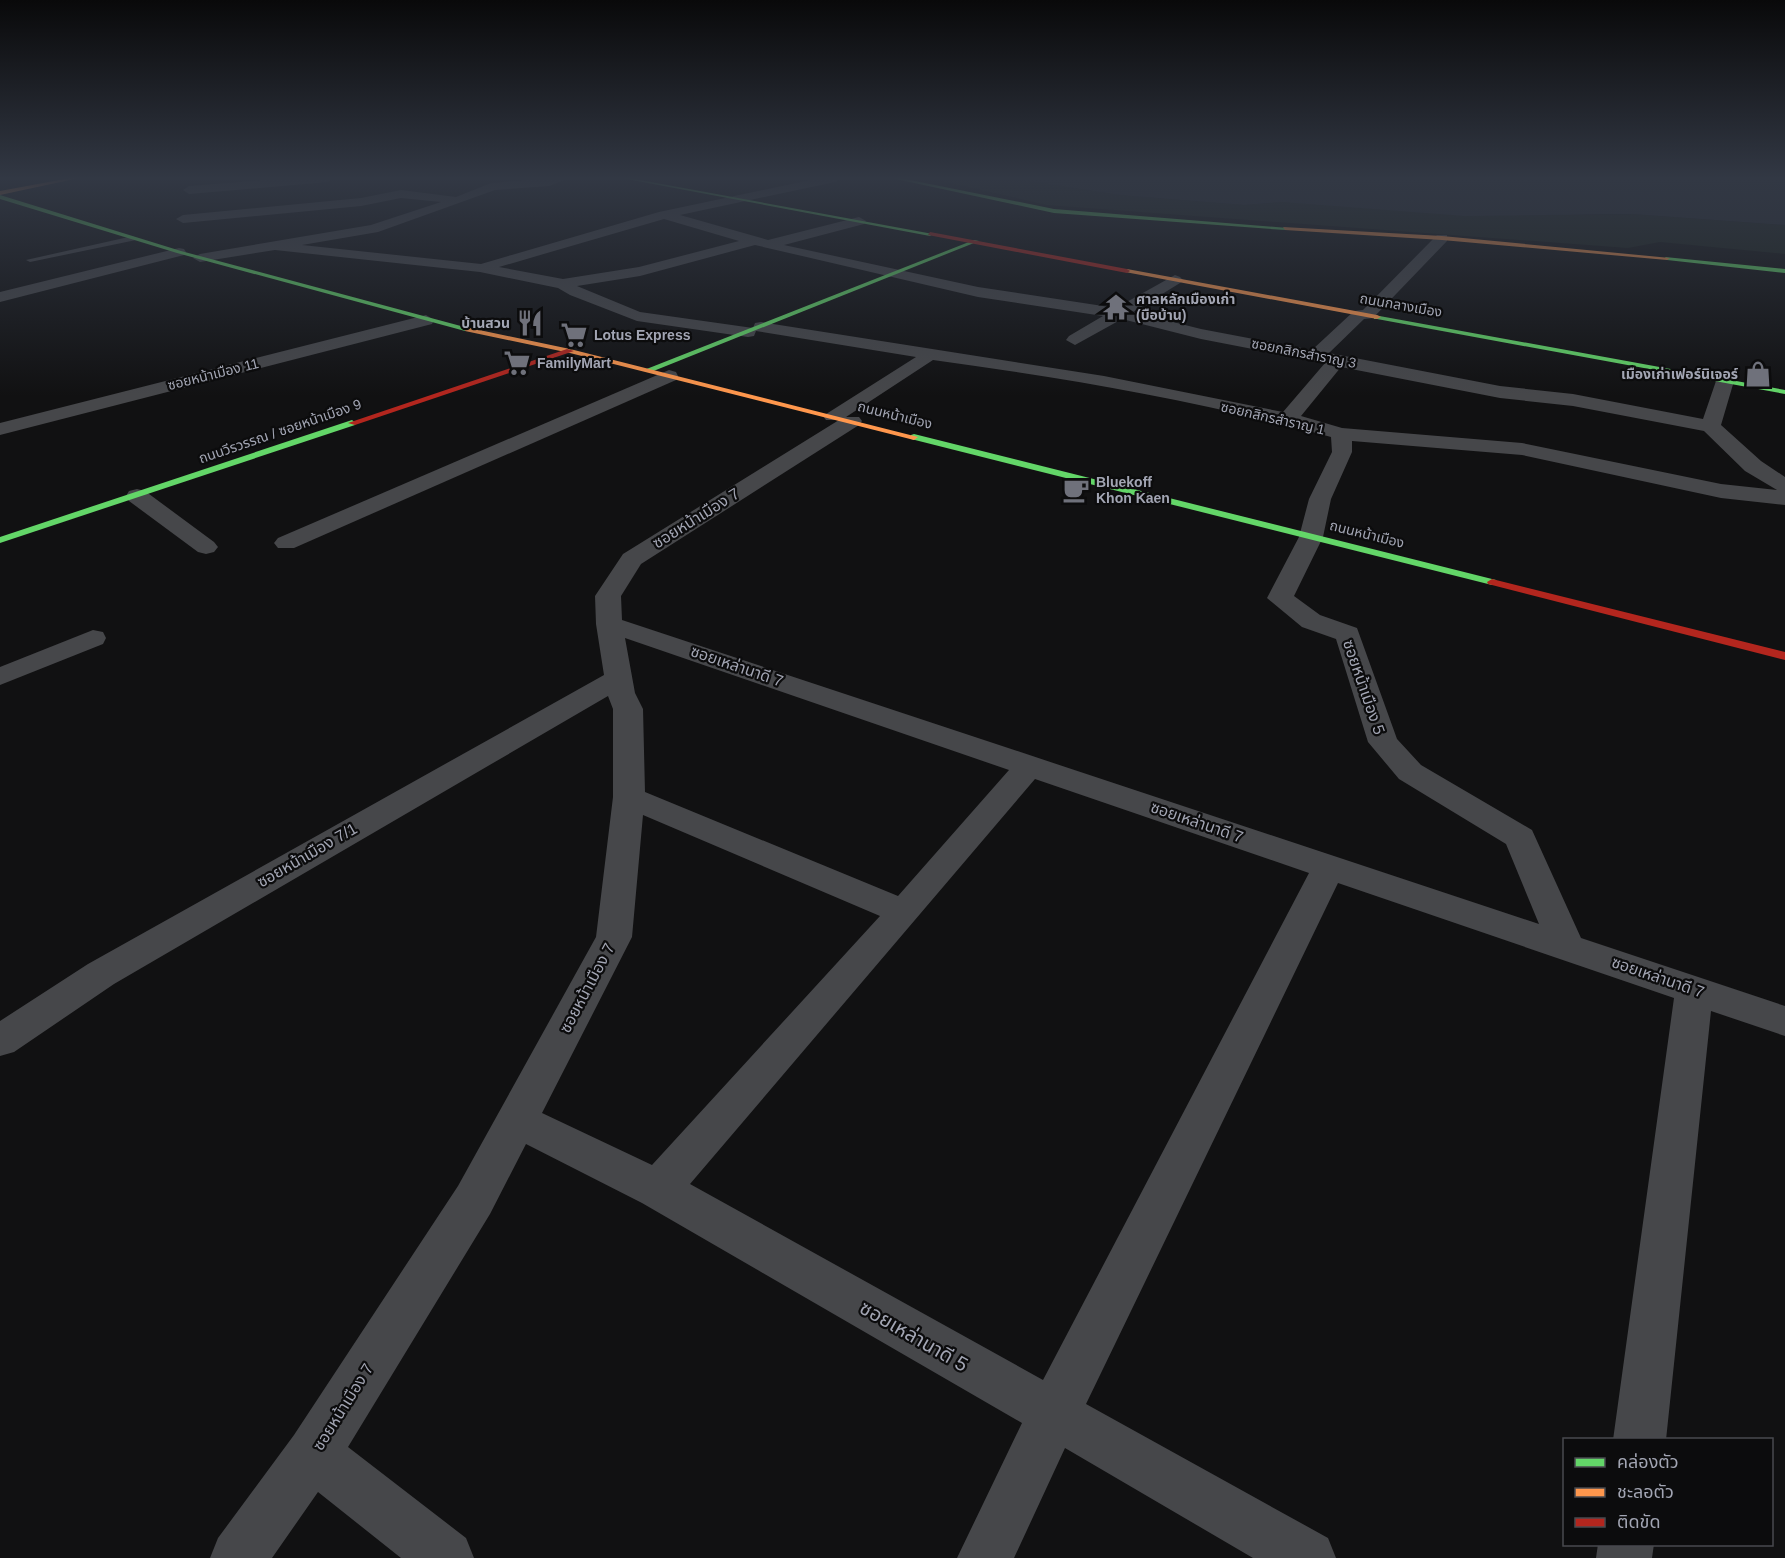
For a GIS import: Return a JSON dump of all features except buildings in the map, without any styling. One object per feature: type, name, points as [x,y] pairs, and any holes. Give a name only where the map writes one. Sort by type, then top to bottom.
[{"type":"street","name":"ถนนหน้าเมือง","points":[[174,251],[426,320],[648,370],[1785,656]]},
{"type":"street","points":[[200,258],[253,251]]},
{"type":"street","points":[[317,251],[480,267],[563,284],[640,271],[727,251]]},
{"type":"street","points":[[480,267],[538,251]]},
{"type":"street","name":"ซอยกสิกรสำราญ 3","points":[[794,251],[978,292],[1121,314],[1201,334],[1500,392],[1573,400],[1711,426]]},
{"type":"street","points":[[648,370],[953,251]]},
{"type":"street","name":"ถนนกลางเมือง","points":[[1020,251],[1785,392]]},
{"type":"street","points":[[1317,355],[1364,314],[1429,251]]},
{"type":"street","points":[[1591,251],[1785,271]]},
{"type":"street","points":[[0,297],[178,252]]},
{"type":"street","points":[[1075,340],[1175,280]]},
{"type":"street","name":"ซอยกสิกรสำราญ 1","points":[[563,284],[576,292],[637,316],[754,330],[1104,382],[1288,419],[1341,434],[1522,448],[1721,491],[1785,498]]},
{"type":"street","name":"ซอยหน้าเมือง 11","points":[[0,429],[426,320]]},
{"type":"street","name":"ถนนวีรวรรณ / ซอยหน้าเมือง 9","points":[[0,540],[570,351]]},
{"type":"street","points":[[1288,419],[1338,359]]},
{"type":"street","name":"ซอยหน้าเมือง 7","points":[[238,1558],[313,1454],[474,1200],[614,937],[629,797],[628,709],[621,693],[609,624],[608,596],[632,559],[843,419],[924,360]]},
{"type":"street","points":[[286,543],[669,376]]},
{"type":"street","points":[[1725,381],[1711,426],[1754,466],[1785,486]]},
{"type":"street","points":[[1311,537],[1320,499],[1341,452],[1341,434]]},
{"type":"street","points":[[137,496],[206,547]]},
{"type":"street","name":"ซอยหน้าเมือง 5","points":[[1311,537],[1280,598],[1311,621],[1347,634],[1383,742],[1410,772],[1520,838],[1566,946]]},
{"type":"street","name":"ซอยเหล่านาดี 7","points":[[609,624],[1785,1021]]},
{"type":"street","points":[[0,677],[93,638]]},
{"type":"street","name":"ซอยหน้าเมือง 7/1","points":[[0,1041],[101,974],[619,678]]},
{"type":"street","points":[[658,1189],[904,912],[1030,765]]},
{"type":"street","points":[[629,797],[904,912]]},
{"type":"street","points":[[985,1558],[1053,1415],[1329,867]]},
{"type":"street","points":[[1639,1438],[1694,989]]},
{"type":"street","name":"ซอยเหล่านาดี 5","points":[[518,1120],[658,1189],[1308,1558]]},
{"type":"street","points":[[313,1454],[446,1558]]},
{"type":"lane","points":[[30,260],[77,251]]},
{"type":"shaded area","points":[[1751,251],[1785,251],[1785,254]]},
{"type":"traffic: fast","points":[[175,251],[468,329]]},
{"type":"traffic: fast","points":[[648,370],[951,251]]},
{"type":"traffic: fast","points":[[1667,258],[1785,271]]},
{"type":"traffic: fast","points":[[1377,317],[1785,392]]},
{"type":"traffic: fast","points":[[0,540],[352,423]]},
{"type":"traffic: fast","points":[[914,437],[1492,582]]},
{"type":"traffic: slow","points":[[1585,251],[1667,258]]},
{"type":"traffic: slow","points":[[1127,271],[1377,317]]},
{"type":"traffic: slow","points":[[468,329],[570,351],[914,437]]},
{"type":"traffic: jam","points":[[1019,251],[1127,271]]},
{"type":"traffic: jam","points":[[352,423],[570,351]]},
{"type":"traffic: jam","points":[[1492,582],[1785,656]]},
{"type":"place","name":"ศาลหลักเมืองเก่า (บือบ้าน)","points":[[1116,307]]},
{"type":"place","name":"บ้านสวน","points":[[530,323]]},
{"type":"place","name":"Lotus Express","points":[[574,335]]},
{"type":"place","name":"FamilyMart","points":[[517,363]]},
{"type":"place","name":"เมืองเก่าเฟอร์นิเจอร์","points":[[1758,374]]},
{"type":"place","name":"Bluekoff Khon Kaen","points":[[1076,490]]}]
